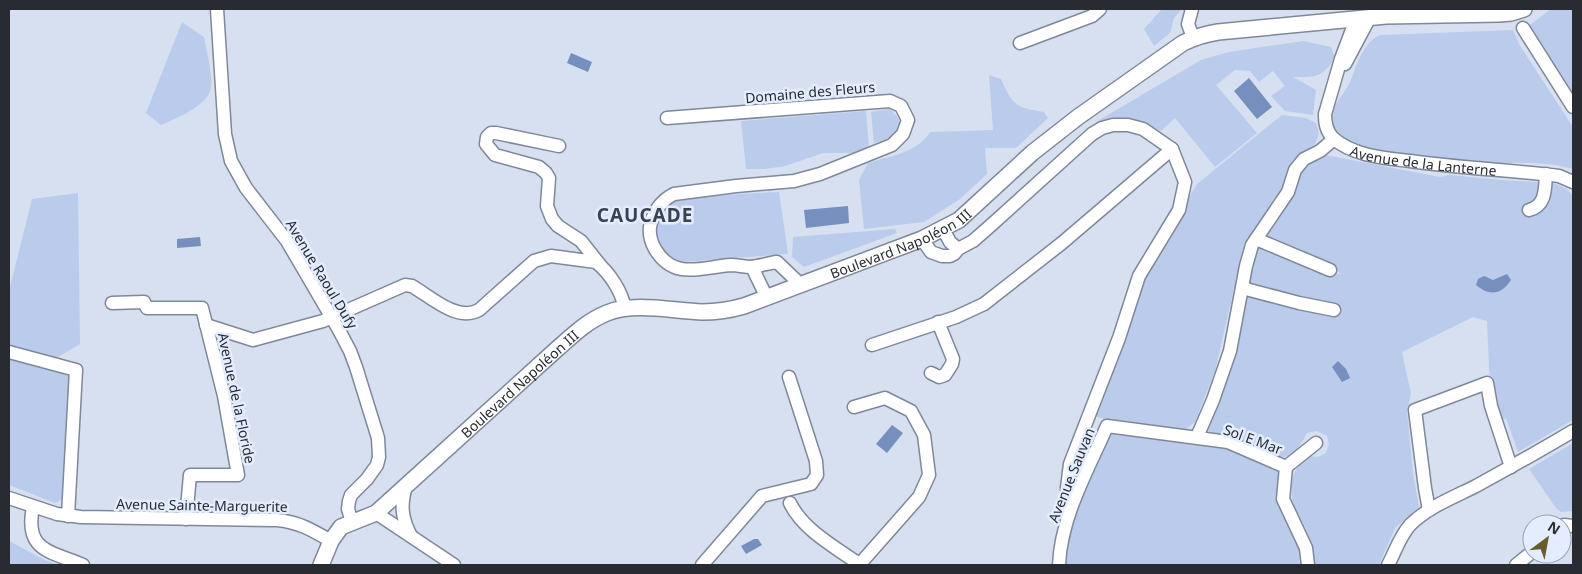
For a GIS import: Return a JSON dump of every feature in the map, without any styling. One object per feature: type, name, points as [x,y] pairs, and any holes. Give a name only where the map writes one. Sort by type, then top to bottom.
[{"type":"main road","points":[[1323,22],[1337,9]]},
{"type":"main road","name":"Boulevard Napoléon III","points":[[321,565],[331,540],[341,527],[376,513],[584,326],[609,312],[625,309],[642,308],[704,312],[722,311],[744,306],[922,238],[943,228],[965,214],[1032,153],[1078,117],[1193,38],[1218,32],[1323,22],[1365,13],[1515,10]]},
{"type":"street","name":"Avenue Raoul Dufy","points":[[217,9],[225,134],[231,161],[246,188],[287,241],[333,318],[350,351],[372,418],[379,457],[377,465],[367,479],[351,495],[348,508],[352,522]]},
{"type":"street","points":[[1020,43],[1092,16],[1100,9]]},
{"type":"street","points":[[1192,9],[1188,24],[1193,38]]},
{"type":"street","name":"Avenue de la Lanterne","points":[[1365,13],[1341,59],[1325,114],[1328,132],[1334,139],[1345,147],[1375,156],[1445,166],[1546,174],[1559,176],[1573,182]]},
{"type":"street","points":[[1523,28],[1573,107]]},
{"type":"street","name":"Domaine des Fleurs","points":[[667,118],[890,101],[901,106],[908,120],[904,134],[892,145],[820,174],[794,181],[674,194],[658,206],[649,230],[651,242],[657,253],[670,265],[684,270],[732,265],[752,267],[777,262],[801,285]]},
{"type":"street","points":[[922,238],[931,252],[935,254],[950,256],[954,254],[958,249],[973,241],[990,227],[1092,134],[1102,128],[1128,125],[1143,129],[1172,149],[1185,182],[1179,210],[1139,276],[1119,338],[1070,464],[1067,488],[1069,514]]},
{"type":"street","points":[[559,146],[496,132],[491,133],[487,137],[486,144],[495,155],[539,167],[546,173],[549,178],[547,206],[552,219],[558,226],[581,241],[623,297],[625,309]]},
{"type":"street","points":[[1197,437],[1213,400],[1230,351],[1246,266],[1252,245],[1273,217],[1288,192],[1295,170],[1304,159],[1320,151],[1334,139]]},
{"type":"street","points":[[872,344],[956,317],[984,304],[1062,243],[1172,149]]},
{"type":"street","points":[[1529,210],[1536,208],[1540,204],[1546,174]]},
{"type":"street","points":[[943,228],[950,242],[958,249]]},
{"type":"street","points":[[1256,238],[1330,270]]},
{"type":"street","name":"Avenue de la Floride","points":[[206,325],[253,340],[333,318],[405,285],[412,286],[453,311],[471,315],[534,261],[551,256],[600,265]]},
{"type":"street","points":[[752,267],[766,298]]},
{"type":"street","points":[[1242,288],[1334,310]]},
{"type":"street","name":"Avenue de la Floride","points":[[112,303],[144,302],[147,308],[202,308],[224,396],[238,475],[190,475],[186,519]]},
{"type":"street","points":[[931,373],[939,377],[945,375],[952,364],[952,359],[938,322]]},
{"type":"street","points":[[9,352],[76,370],[68,516]]},
{"type":"street","points":[[702,565],[762,496],[811,484],[817,475],[816,461],[789,377]]},
{"type":"street","points":[[1429,510],[1415,410],[1487,383],[1491,406],[1511,467]]},
{"type":"street","points":[[790,503],[796,514],[822,538],[859,565],[919,497],[929,476],[924,435],[910,411],[885,398],[854,407]]},
{"type":"street","name":"Avenue Sauvan","points":[[1059,565],[1060,547],[1069,514],[1107,426]]},
{"type":"street","name":"Sol E Mar","points":[[1107,426],[1228,442],[1286,467],[1283,499],[1306,548],[1308,565]]},
{"type":"street","points":[[1388,565],[1409,527],[1429,510],[1511,467],[1573,431]]},
{"type":"street","points":[[1286,467],[1316,443]]},
{"type":"street","points":[[406,486],[402,503],[402,518],[411,536]]},
{"type":"street","name":"Avenue Sainte-Marguerite","points":[[9,498],[33,507],[68,516],[277,520],[293,522],[331,540]]},
{"type":"street","points":[[33,507],[30,526],[36,542],[52,552],[83,565]]},
{"type":"street","points":[[376,513],[447,563]]},
{"type":"shaded area","points":[[1162,9],[1182,9],[1174,18],[1170,33],[1154,46],[1144,29]]},
{"type":"shaded area","points":[[1551,9],[1573,9],[1573,100],[1527,27]]},
{"type":"shaded area","points":[[182,22],[204,37],[211,87],[209,94],[198,106],[161,125],[146,113]]},
{"type":"shaded area","points":[[1513,30],[1519,44],[1573,127],[1573,169],[1538,163],[1465,163],[1416,159],[1356,144],[1334,130],[1330,122],[1332,111],[1350,82],[1365,49],[1369,43],[1380,35]]},
{"type":"shaded area","points":[[1303,41],[1331,47],[1335,59],[1325,70],[1317,75],[1293,77],[1316,90],[1313,115],[1285,111],[1271,96],[1285,86],[1273,71],[1259,82],[1250,71],[1235,70],[1216,85],[1257,133],[1215,167],[1175,118],[1161,131],[1132,118],[1096,122],[1201,60],[1229,52]]},
{"type":"shaded area","points":[[571,53],[592,62],[588,72],[567,63]]},
{"type":"shaded area","points":[[989,75],[1001,79],[1016,104],[1027,109],[1044,112],[1048,118],[1016,148],[985,148],[987,174],[960,199],[924,222],[864,229],[859,180],[868,163],[894,156],[918,145],[930,132],[993,130]]},
{"type":"shaded area","points":[[1249,78],[1272,107],[1257,119],[1234,91]]},
{"type":"shaded area","points":[[889,109],[898,118],[900,128],[892,136],[874,143],[871,112]]},
{"type":"shaded area","points":[[866,111],[869,148],[854,153],[823,153],[785,166],[746,169],[741,121]]},
{"type":"shaded area","points":[[1282,115],[1306,118],[1316,123],[1319,134],[1315,144],[1300,155],[1277,202],[1244,245],[1215,371],[1195,422],[1183,431],[1129,425],[1093,416],[1129,330],[1142,279],[1197,184]]},
{"type":"shaded area","points":[[1325,155],[1440,177],[1450,175],[1553,183],[1567,189],[1573,196],[1573,420],[1518,452],[1506,418],[1500,420],[1490,388],[1487,321],[1473,317],[1402,352],[1411,394],[1407,411],[1413,473],[1419,507],[1395,528],[1379,565],[1312,565],[1312,553],[1307,531],[1293,504],[1292,483],[1296,469],[1309,456],[1318,457],[1326,453],[1329,444],[1327,436],[1317,431],[1307,433],[1294,452],[1286,457],[1281,457],[1270,453],[1262,453],[1211,434],[1205,426],[1244,293],[1339,315],[1339,305],[1246,287],[1254,249],[1259,243],[1308,263],[1310,271],[1341,274],[1326,260],[1307,259],[1263,238],[1285,208],[1299,174],[1305,166]]},
{"type":"shaded area","points":[[779,192],[788,254],[682,262],[668,256],[660,248],[656,228],[662,211],[669,204],[676,201],[704,197]]},
{"type":"shaded area","points":[[78,193],[80,344],[53,360],[9,349],[9,291],[32,199]]},
{"type":"shaded area","points":[[848,206],[849,223],[806,228],[804,210]]},
{"type":"shaded area","points":[[895,229],[897,233],[804,267],[792,257],[793,237]]},
{"type":"shaded area","points":[[200,237],[201,246],[177,248],[177,239]]},
{"type":"shaded area","points":[[1507,274],[1511,280],[1500,291],[1486,291],[1476,285],[1478,279],[1484,276],[1493,280]]},
{"type":"shaded area","points":[[9,358],[72,376],[68,496],[55,503],[9,485]]},
{"type":"shaded area","points":[[1338,361],[1346,369],[1350,378],[1342,382],[1332,367]]},
{"type":"shaded area","points":[[892,425],[903,433],[887,453],[876,444]]},
{"type":"shaded area","points":[[1113,431],[1228,445],[1276,464],[1279,474],[1277,495],[1281,510],[1299,542],[1300,565],[1062,565],[1067,530]]},
{"type":"shaded area","points":[[1573,443],[1573,511],[1561,512],[1556,508],[1529,469]]},
{"type":"shaded area","points":[[754,539],[758,539],[762,545],[746,554],[741,546]]},
{"type":"shaded area","points":[[9,541],[45,560],[58,565],[9,565]]},
{"type":"district","name":"CAUCADE","points":[[645,215]]}]
